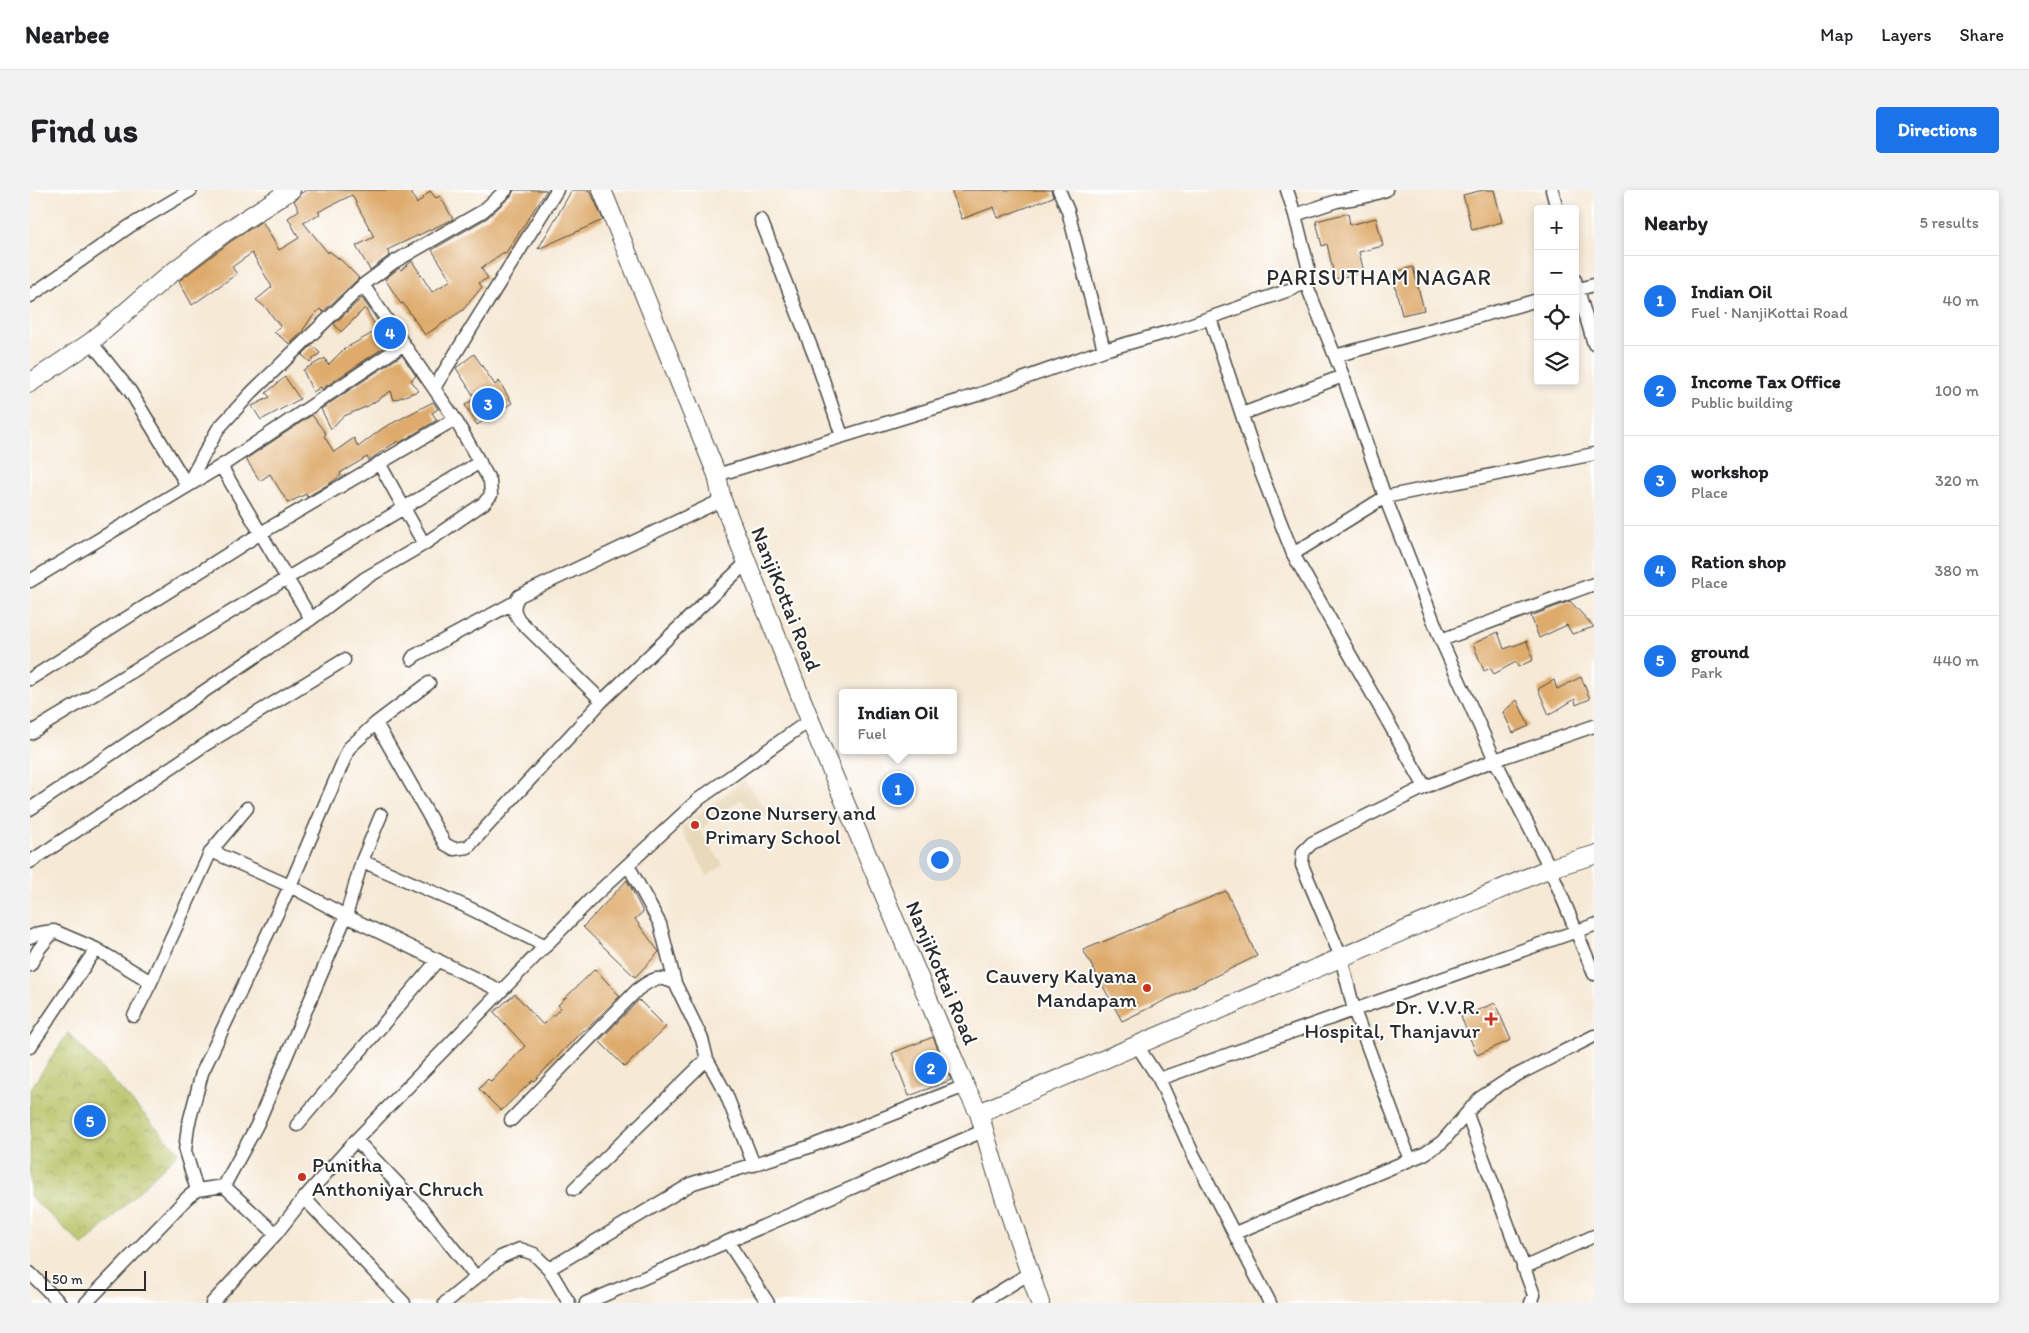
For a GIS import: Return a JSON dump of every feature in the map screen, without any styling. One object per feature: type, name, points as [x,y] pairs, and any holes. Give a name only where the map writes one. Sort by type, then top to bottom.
[{"type":"main road","points":[[30,383],[91,342],[165,278],[224,233],[291,190]]},
{"type":"main road","name":"NanjiKottai Road","points":[[602,190],[716,475],[722,500],[810,720],[965,1086],[979,1113],[983,1131],[1040,1303]]},
{"type":"main road","points":[[979,1113],[1136,1044],[1550,868],[1594,856]]},
{"type":"street","points":[[30,296],[130,226],[191,190]]},
{"type":"street","points":[[187,486],[218,429],[251,393],[363,285],[394,262],[483,211],[506,190]]},
{"type":"street","points":[[434,388],[557,190]]},
{"type":"street","points":[[1059,190],[1068,211],[1104,350]]},
{"type":"street","points":[[1287,190],[1308,266],[1305,281],[1343,376],[1385,497],[1442,640],[1495,760],[1550,868],[1594,974]]},
{"type":"street","points":[[1295,215],[1337,201],[1363,197],[1386,190]]},
{"type":"street","points":[[1552,190],[1556,205]]},
{"type":"street","points":[[761,220],[817,362],[842,436]]},
{"type":"street","points":[[716,475],[977,394],[1104,350],[1210,318],[1292,289],[1305,281]]},
{"type":"street","points":[[30,809],[311,619],[364,580],[424,544],[484,503],[492,495],[490,481],[455,419],[363,285]]},
{"type":"street","points":[[1579,286],[1594,285]]},
{"type":"street","points":[[1579,295],[1594,344]]},
{"type":"street","points":[[1335,356],[1534,301]]},
{"type":"street","points":[[1210,318],[1260,470],[1293,554],[1425,787]]},
{"type":"street","points":[[91,342],[130,391],[187,486]]},
{"type":"street","points":[[30,581],[221,466],[404,344]]},
{"type":"street","points":[[1242,414],[1343,376]]},
{"type":"street","points":[[30,680],[261,533],[455,419]]},
{"type":"street","points":[[1293,554],[1385,497],[1594,454]]},
{"type":"street","points":[[30,733],[480,462]]},
{"type":"street","points":[[379,463],[424,544]]},
{"type":"street","points":[[221,466],[311,619]]},
{"type":"street","points":[[602,701],[519,620],[514,612],[515,602],[519,596],[722,500]]},
{"type":"street","points":[[376,723],[444,844],[454,849],[468,847],[602,701],[747,562]]},
{"type":"street","points":[[1442,640],[1594,584]]},
{"type":"street","points":[[412,660],[414,656],[515,602]]},
{"type":"street","points":[[30,862],[206,744],[344,660]]},
{"type":"street","points":[[198,1190],[184,1151],[188,1126],[202,1073],[290,886],[349,748],[376,723],[430,684]]},
{"type":"street","points":[[212,1303],[276,1234],[304,1198],[356,1140],[594,897],[699,799],[810,720]]},
{"type":"street","points":[[1410,1160],[1354,1010],[1340,957],[1302,865],[1303,852],[1312,843],[1425,787],[1495,760],[1594,726]]},
{"type":"street","points":[[134,1016],[152,982],[211,851],[247,808]]},
{"type":"street","points":[[224,1186],[257,1126],[346,916],[362,862],[381,815]]},
{"type":"street","points":[[211,851],[290,886],[346,916],[501,991]]},
{"type":"street","points":[[362,862],[465,906],[546,946]]},
{"type":"street","points":[[628,865],[660,924],[675,983],[702,1039],[707,1059],[726,1094],[754,1165]]},
{"type":"street","points":[[1159,1079],[1594,925]]},
{"type":"street","points":[[30,937],[39,933],[54,932],[96,949],[152,982]]},
{"type":"street","points":[[30,965],[39,949],[54,932]]},
{"type":"street","points":[[30,1047],[96,949]]},
{"type":"street","points":[[297,1125],[438,960]]},
{"type":"street","points":[[511,1120],[637,990],[650,980],[662,977],[675,983]]},
{"type":"street","points":[[1235,1233],[1424,1154],[1442,1142],[1480,1098],[1509,1079],[1594,1036]]},
{"type":"street","points":[[1136,1044],[1159,1079],[1193,1154],[1270,1303]]},
{"type":"street","points":[[574,1189],[707,1059]]},
{"type":"street","points":[[549,1269],[693,1183],[809,1147],[965,1086]]},
{"type":"street","points":[[1467,1114],[1534,1296],[1531,1303]]},
{"type":"street","points":[[586,1303],[983,1131]]},
{"type":"street","points":[[356,1140],[422,1209],[476,1277]]},
{"type":"street","points":[[86,1303],[188,1197],[198,1190],[224,1186]]},
{"type":"street","points":[[224,1186],[276,1234]]},
{"type":"street","points":[[304,1198],[404,1303]]},
{"type":"street","points":[[1523,1268],[1594,1236]]},
{"type":"street","points":[[728,1242],[768,1303]]},
{"type":"street","points":[[445,1303],[501,1258],[520,1249],[534,1254],[549,1269],[570,1303]]},
{"type":"street","points":[[30,1273],[60,1303]]},
{"type":"street","points":[[981,1303],[1030,1273]]},
{"type":"shaded area","name":"Ozone Nursery and Primary School","points":[[744,780],[769,814],[758,822],[741,799],[699,830],[723,865],[708,876],[680,828]]},
{"type":"green space","points":[[68,1033],[179,1152],[83,1246],[30,1196],[30,1090]]},
{"type":"building","points":[[307,190],[410,190],[417,204],[430,191],[436,198],[440,196],[453,219],[387,250],[390,255],[370,270],[356,246],[374,237],[352,195],[318,212],[320,214],[303,222],[328,253],[329,251],[342,261],[359,278],[323,312],[320,309],[290,344],[274,332],[280,326],[266,308],[256,300],[272,287],[252,253],[232,267],[237,274],[192,305],[179,281],[230,242],[262,221],[279,250],[299,238],[288,218],[299,210],[294,201],[301,193]]},
{"type":"building","points":[[514,190],[547,190],[505,254],[504,252],[481,268],[488,278],[479,283],[482,287],[463,310],[425,335],[403,303],[401,304],[385,279],[412,261],[432,292],[451,280],[432,250],[487,218],[511,196]]},
{"type":"building","points":[[572,190],[590,190],[603,220],[538,249]]},
{"type":"building","points":[[951,190],[1051,190],[1053,197],[998,218],[994,207],[962,219]]},
{"type":"building","points":[[1483,190],[1494,190],[1502,222],[1472,230],[1463,195]]},
{"type":"building","points":[[1348,213],[1350,225],[1376,218],[1383,246],[1359,252],[1364,272],[1335,279],[1327,244],[1322,246],[1316,221]]},
{"type":"building","points":[[1413,267],[1424,310],[1402,315],[1392,273]]},
{"type":"building","points":[[362,298],[392,342],[322,389],[321,387],[313,392],[303,370],[325,358],[328,365],[344,349],[378,330],[365,308],[341,332],[334,324]]},
{"type":"building","points":[[312,345],[320,353],[310,362],[302,355]]},
{"type":"building","points":[[474,354],[495,385],[499,381],[512,403],[477,425],[465,405],[475,398],[456,368]]},
{"type":"building","points":[[402,355],[416,376],[411,380],[418,391],[394,400],[391,391],[368,406],[342,417],[331,429],[321,409]]},
{"type":"building","points":[[285,377],[300,399],[261,420],[252,406],[270,397],[266,393]]},
{"type":"building","points":[[433,402],[438,409],[432,413],[437,420],[399,443],[398,441],[369,460],[367,457],[340,473],[341,475],[332,482],[307,497],[306,494],[288,503],[270,474],[260,481],[246,459],[312,415],[326,434],[324,436],[334,452],[354,438],[358,447],[383,428]]},
{"type":"building","points":[[1570,601],[1594,627],[1572,634],[1567,625],[1539,638],[1531,616]]},
{"type":"building","points":[[1498,632],[1504,649],[1527,641],[1533,660],[1518,667],[1516,662],[1494,674],[1490,668],[1484,671],[1473,644]]},
{"type":"building","points":[[1581,677],[1590,699],[1576,705],[1575,699],[1549,715],[1538,689],[1554,680],[1557,689]]},
{"type":"building","points":[[1517,700],[1529,726],[1513,733],[1503,712]]},
{"type":"building","points":[[627,880],[643,912],[635,919],[659,952],[635,977],[583,927]]},
{"type":"building","name":"Cauvery Kalyana Mandapam","points":[[1226,891],[1257,956],[1122,1021],[1083,950]]},
{"type":"building","points":[[595,969],[620,996],[501,1111],[479,1089],[488,1079],[491,1082],[525,1046],[494,1012],[515,994],[544,1024],[561,1008],[558,1005]]},
{"type":"building","points":[[639,1000],[666,1027],[625,1067],[599,1041]]},
{"type":"building","points":[[1495,1003],[1511,1040],[1477,1055],[1461,1017]]},
{"type":"building","points":[[933,1037],[951,1080],[909,1096],[892,1053]]},
{"type":"place","name":"Ration shop","points":[[390,333]]},
{"type":"place","name":"workshop","points":[[488,404]]},
{"type":"place","name":"Indian Oil","points":[[898,789]]},
{"type":"place","name":"Ozone Nursery and Primary School","points":[[695,825]]},
{"type":"place","name":"Cauvery Kalyana Mandapam","points":[[1147,988]]},
{"type":"place","name":"Dr. V.V.R. Hospital, Thanjavur","points":[[1491,1019]]},
{"type":"place","name":"Income Tax Office","points":[[931,1068]]},
{"type":"place","name":"ground","points":[[90,1121]]},
{"type":"place","name":"Punitha Anthoniyar Chruch","points":[[302,1177]]},
{"type":"district","name":"PARISUTHAM NAGAR","points":[[1379,277]]}]
